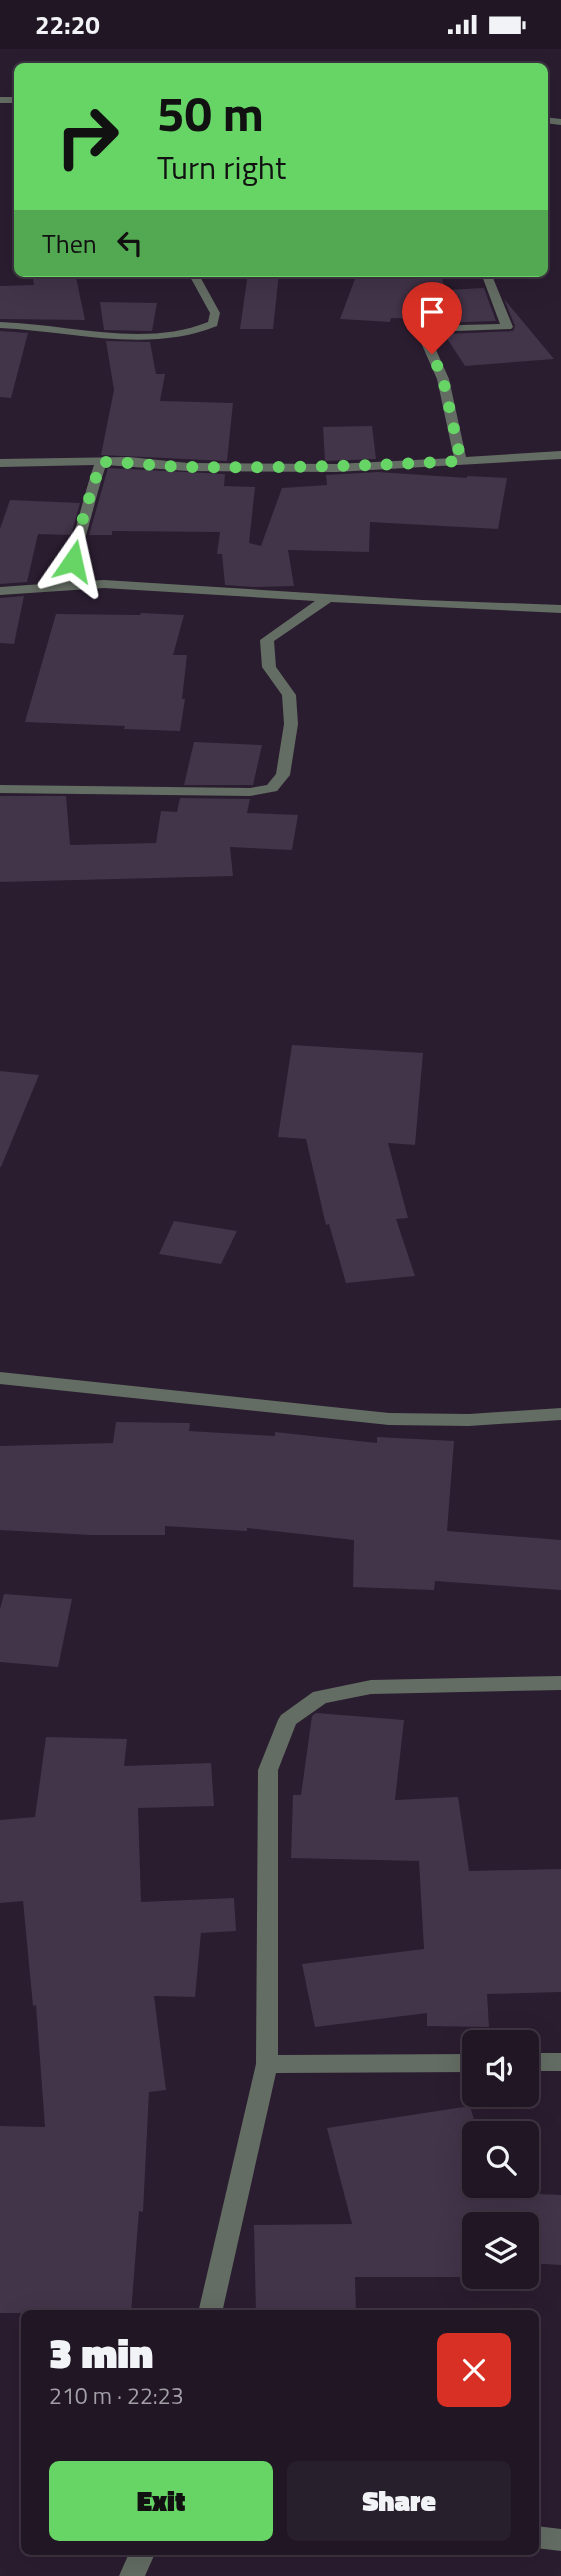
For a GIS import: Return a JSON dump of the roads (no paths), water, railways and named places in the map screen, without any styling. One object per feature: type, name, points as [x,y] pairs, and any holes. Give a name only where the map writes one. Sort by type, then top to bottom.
[{"type":"street","points":[[0,325],[146,335],[192,333],[213,324],[215,313],[195,277]]},
{"type":"street","points":[[461,461],[443,379],[421,329],[507,327],[488,277]]},
{"type":"street","points":[[0,463],[129,461],[188,467],[337,468],[561,455]]},
{"type":"street","points":[[62,586],[73,561],[84,514],[101,462]]},
{"type":"street","points":[[0,591],[62,586],[143,586],[561,609]]},
{"type":"street","points":[[0,789],[250,792],[272,788],[284,775],[291,724],[289,695],[269,667],[267,640],[328,598]]},
{"type":"street","points":[[0,1378],[389,1419],[469,1420],[561,1414]]},
{"type":"street","points":[[211,2310],[267,2064],[268,1770],[288,1720],[320,1697],[371,1686],[561,1683]]},
{"type":"street","points":[[539,2062],[561,2062]]},
{"type":"street","points":[[267,2064],[462,2063]]},
{"type":"street","points":[[539,2537],[561,2540]]},
{"type":"street","points":[[132,2576],[141,2555]]}]
